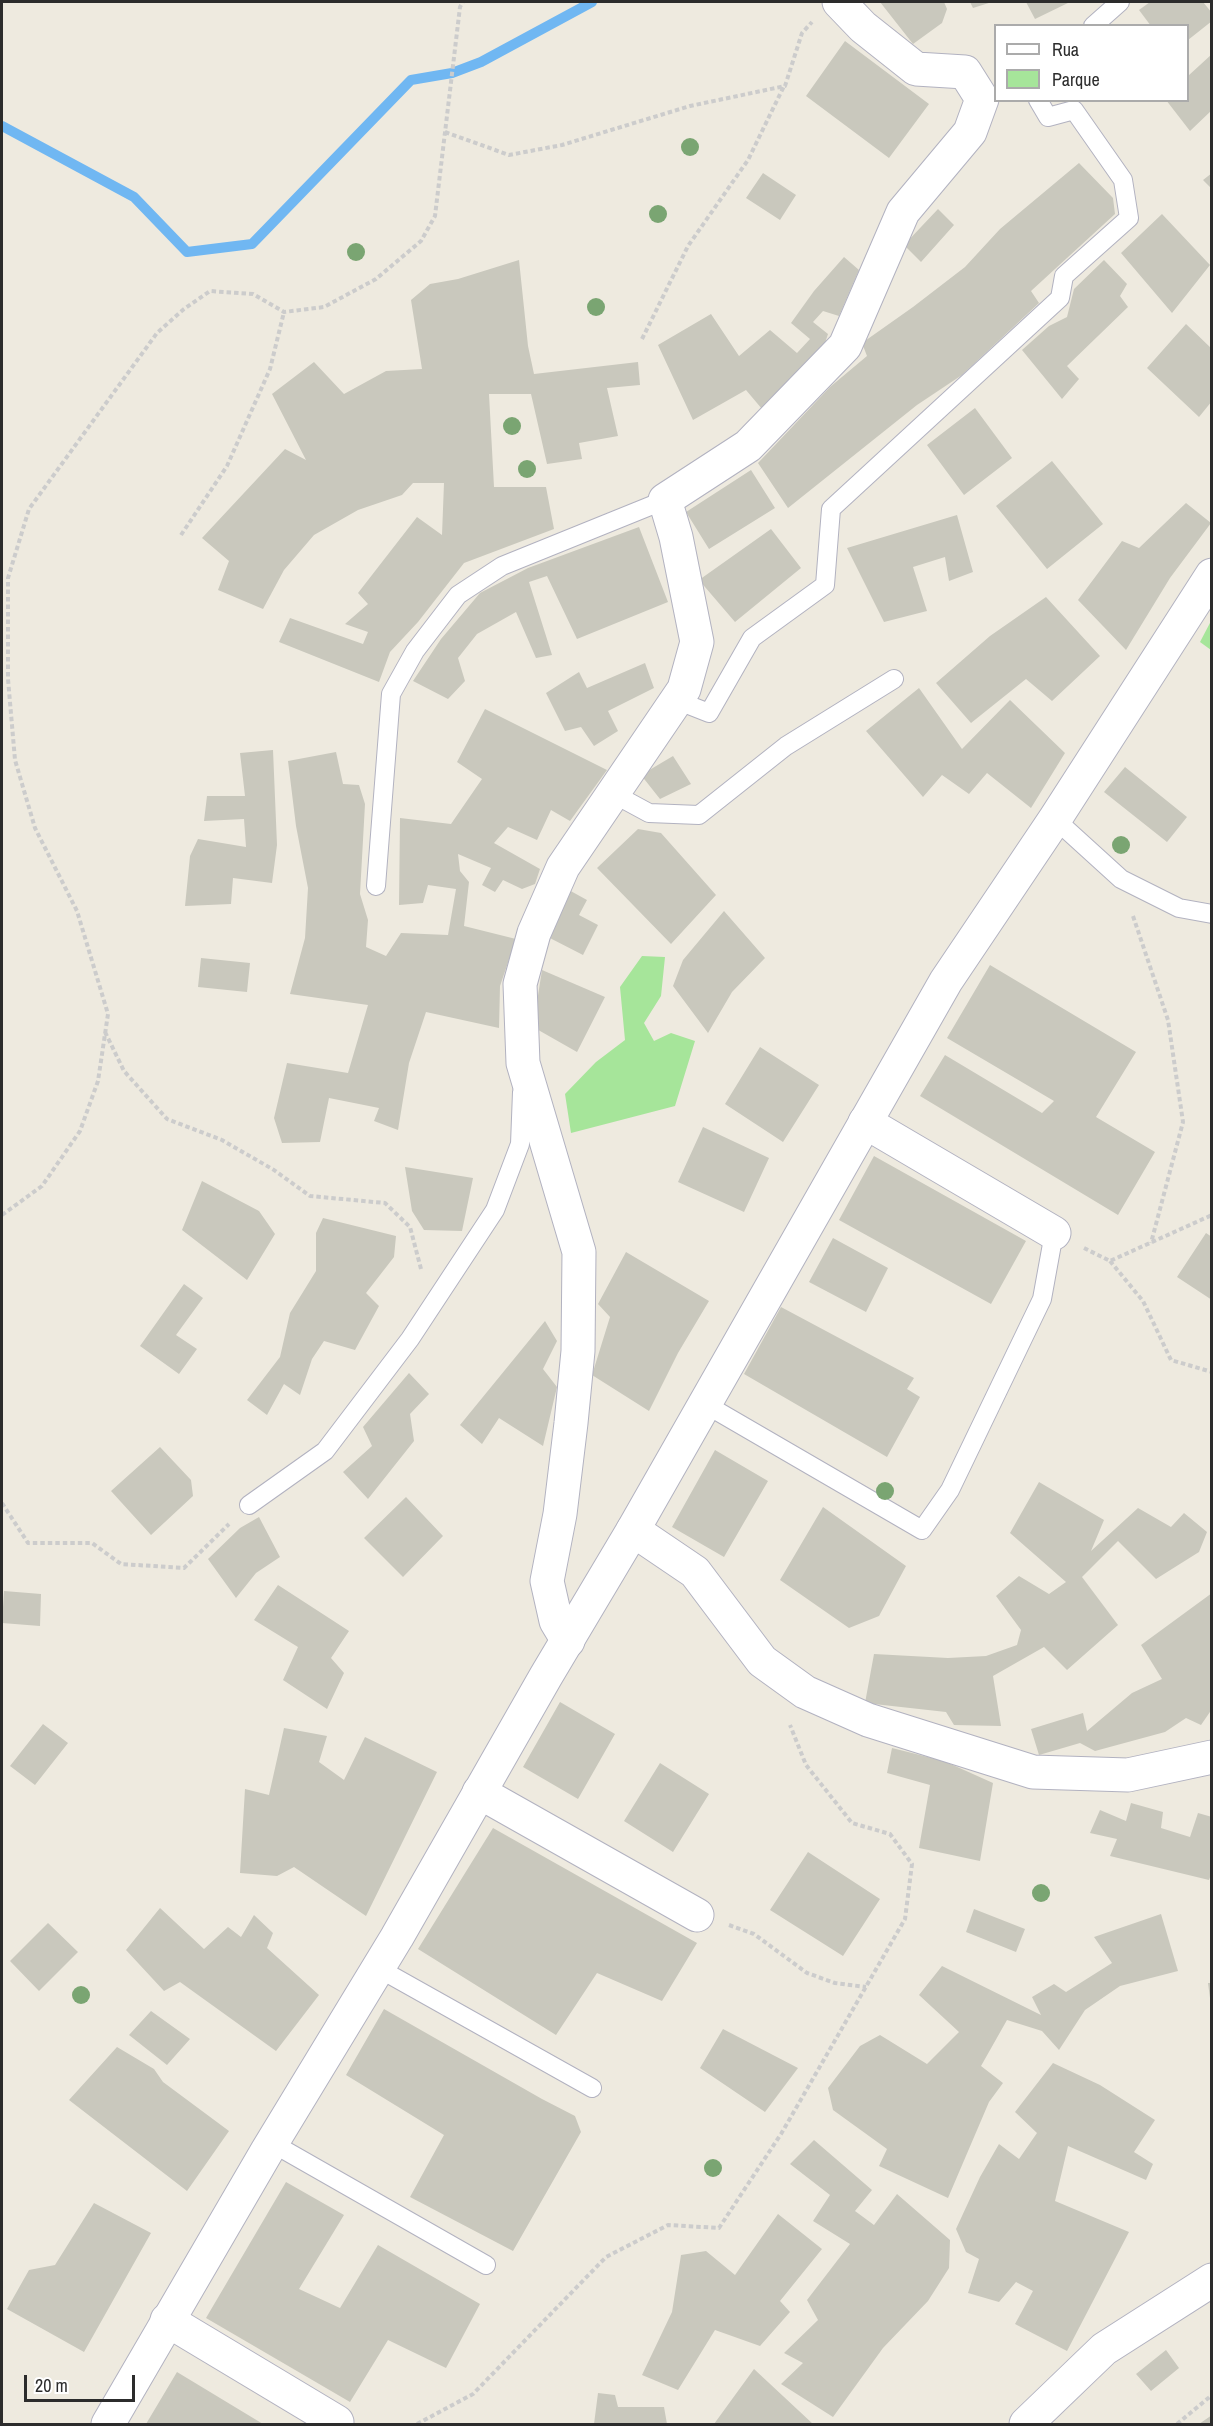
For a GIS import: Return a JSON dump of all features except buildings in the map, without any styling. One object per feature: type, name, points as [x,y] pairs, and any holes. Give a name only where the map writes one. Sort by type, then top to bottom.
[{"type":"street","points":[[568,1641],[556,1622],[547,1581],[560,1514],[571,1423],[578,1351],[579,1252],[524,1063],[520,984],[534,933],[562,867],[684,689],[697,642],[676,537],[665,500],[748,446],[845,346],[903,212],[970,132],[989,96],[965,72],[916,69],[864,27],[828,10]]},
{"type":"street","points":[[108,2424],[272,2143],[378,1968],[633,1530],[946,981],[1055,819],[1212,575]]},
{"type":"street","points":[[865,1122],[1054,1233]]},
{"type":"street","points":[[633,1530],[695,1572],[762,1661],[805,1692],[868,1720],[1033,1772],[1128,1775],[1212,1757]]},
{"type":"street","points":[[479,1792],[697,1914]]},
{"type":"street","points":[[1026,2424],[1104,2349],[1212,2280]]},
{"type":"street","points":[[168,2320],[337,2422]]},
{"type":"lane","points":[[1095,24],[1120,2]]},
{"type":"lane","points":[[676,700],[709,713],[752,638],[825,585],[831,509],[1060,298],[1064,276],[1129,218],[1124,180],[1074,110],[1048,117],[1039,102]]},
{"type":"lane","points":[[376,886],[391,694],[415,651],[458,595],[502,566],[665,500]]},
{"type":"lane","points":[[612,793],[649,813],[699,816],[786,746],[894,678]]},
{"type":"lane","points":[[1055,819],[1121,879],[1179,908],[1212,914]]},
{"type":"lane","points":[[249,1505],[324,1451],[422,1321],[495,1210],[520,1144],[524,1063]]},
{"type":"lane","points":[[705,1404],[922,1530],[950,1490],[1042,1299],[1054,1233]]},
{"type":"lane","points":[[378,1968],[592,2088]]},
{"type":"lane","points":[[272,2143],[486,2265]]},
{"type":"path","points":[[2,1215],[42,1186],[80,1131],[98,1081],[108,1014],[77,911],[35,828],[15,760],[8,679],[8,578],[29,508],[157,333],[184,309],[210,291],[253,294],[284,312],[324,307],[376,279],[421,241],[435,216],[448,98],[460,7],[463,2]]},
{"type":"path","points":[[642,339],[688,246],[748,160],[785,86],[802,33],[828,10]]},
{"type":"path","points":[[446,132],[509,155],[562,144],[690,106],[785,86]]},
{"type":"path","points":[[181,535],[227,466],[270,369],[284,312]]},
{"type":"path","points":[[1121,879],[1168,1020],[1183,1122],[1151,1243]]},
{"type":"path","points":[[105,1031],[124,1071],[166,1119],[222,1140],[274,1170],[310,1196],[385,1203],[410,1227],[421,1267],[422,1321]]},
{"type":"path","points":[[1110,1261],[1212,1215]]},
{"type":"path","points":[[1054,1233],[1110,1261],[1143,1301],[1171,1360],[1212,1372]]},
{"type":"path","points":[[2,1503],[28,1543],[92,1543],[121,1564],[184,1568],[249,1505]]},
{"type":"path","points":[[417,2424],[473,2394],[606,2257],[669,2225],[719,2228],[780,2134],[905,1919],[912,1864],[891,1834],[852,1823],[806,1764],[789,1723]]},
{"type":"path","points":[[697,1914],[754,1934],[807,1973],[835,1983],[866,1987]]},
{"type":"path","points":[[1177,2424],[1212,2395]]},
{"type":"green space","points":[[1211,621],[1211,650],[1200,642]]},
{"type":"green space","points":[[642,956],[665,957],[661,996],[644,1023],[654,1041],[671,1033],[695,1041],[675,1106],[571,1133],[565,1094],[596,1062],[625,1040],[620,987]]},
{"type":"waterway","points":[[2,126],[134,197],[187,252],[252,244],[411,80],[452,73],[481,62],[592,2]]}]
